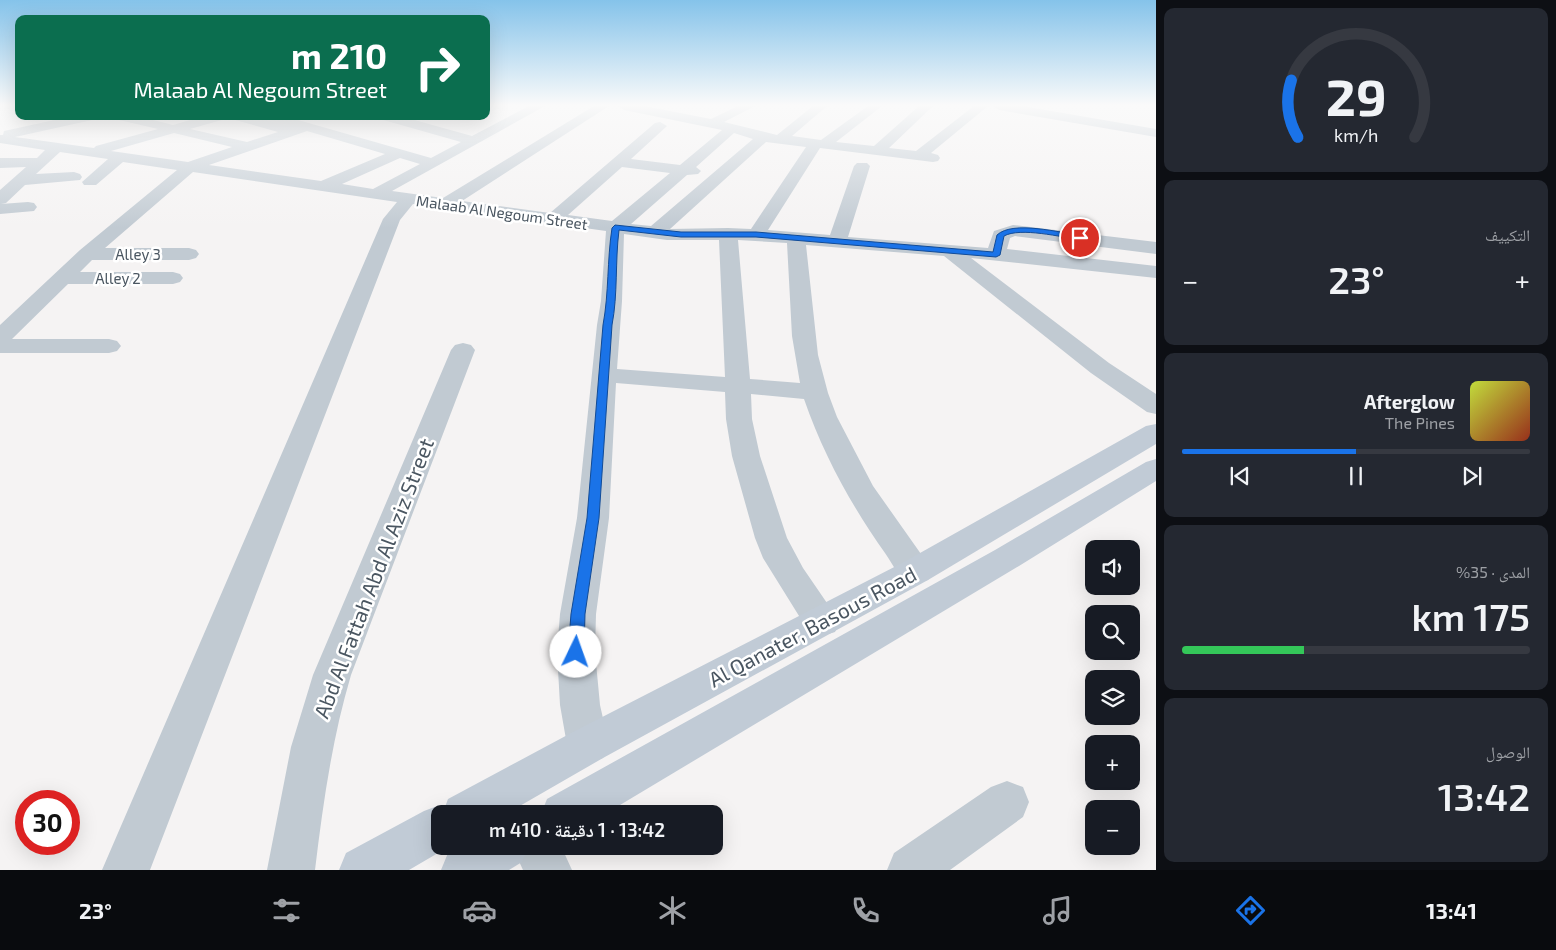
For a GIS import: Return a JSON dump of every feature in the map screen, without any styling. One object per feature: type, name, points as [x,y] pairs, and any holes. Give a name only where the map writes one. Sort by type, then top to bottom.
[{"type":"main road","name":"Al Qanater, Basous Road","points":[[480,805],[588,745],[916,571],[1156,432]]},
{"type":"main road","name":"Al Qanater, Basous Road","points":[[579,805],[1007,558],[1156,468]]},
{"type":"main road","points":[[363,870],[431,832]]},
{"type":"main road","points":[[465,870],[491,855]]},
{"type":"street","name":"Malaab Al Negoum Street","points":[[56,147],[83,165],[121,156],[615,228],[681,235],[728,233],[756,235],[996,255],[1156,272]]},
{"type":"street","points":[[0,199],[59,147]]},
{"type":"street","points":[[0,175],[83,165],[122,147]]},
{"type":"street","points":[[147,160],[182,147]]},
{"type":"street","points":[[0,338],[94,248],[191,166],[249,147]]},
{"type":"street","points":[[373,147],[434,163]]},
{"type":"street","points":[[374,194],[463,147]]},
{"type":"street","points":[[445,204],[538,147]]},
{"type":"street","points":[[554,218],[634,147]]},
{"type":"street","points":[[588,745],[580,705],[576,652],[579,605],[593,518],[608,325],[612,304],[612,253],[615,228],[710,147]]},
{"type":"street","points":[[655,232],[751,147]]},
{"type":"street","points":[[756,235],[818,147]]},
{"type":"street","points":[[841,147],[926,157],[937,147]]},
{"type":"street","points":[[877,151],[882,147]]},
{"type":"street","points":[[324,186],[400,153]]},
{"type":"street","points":[[90,182],[121,156]]},
{"type":"street","points":[[619,162],[719,175]]},
{"type":"street","points":[[0,163],[31,171]]},
{"type":"street","points":[[838,242],[862,166]]},
{"type":"street","points":[[528,215],[548,198]]},
{"type":"street","points":[[126,870],[392,218],[409,199]]},
{"type":"street","points":[[0,209],[28,208]]},
{"type":"street","points":[[996,255],[1001,235],[1013,230],[1156,248]]},
{"type":"street","points":[[728,233],[732,276],[736,385],[739,419],[746,456],[771,538],[791,577],[822,622]]},
{"type":"street","points":[[796,239],[804,336],[815,392],[828,426],[858,487],[889,536],[916,571]]},
{"type":"street","name":"Alley 3","points":[[94,248],[184,248]]},
{"type":"street","points":[[950,251],[1100,368],[1156,406]]},
{"type":"street","name":"Alley 2","points":[[62,278],[173,278]]},
{"type":"street","points":[[0,346],[109,346]]},
{"type":"street","name":"Abd Al Fattah Abd Al Aziz Street","points":[[291,870],[306,770],[318,714],[463,350]]},
{"type":"street","points":[[605,374],[815,392]]},
{"type":"street","points":[[911,870],[1007,802]]},
{"type":"street","points":[[540,855],[548,870]]},
{"type":"route","points":[[576,652],[584,564],[593,518],[606,345],[612,304],[612,253],[615,228],[681,235],[728,233],[996,255],[1001,235],[1006,231],[1023,230],[1080,238]]}]
